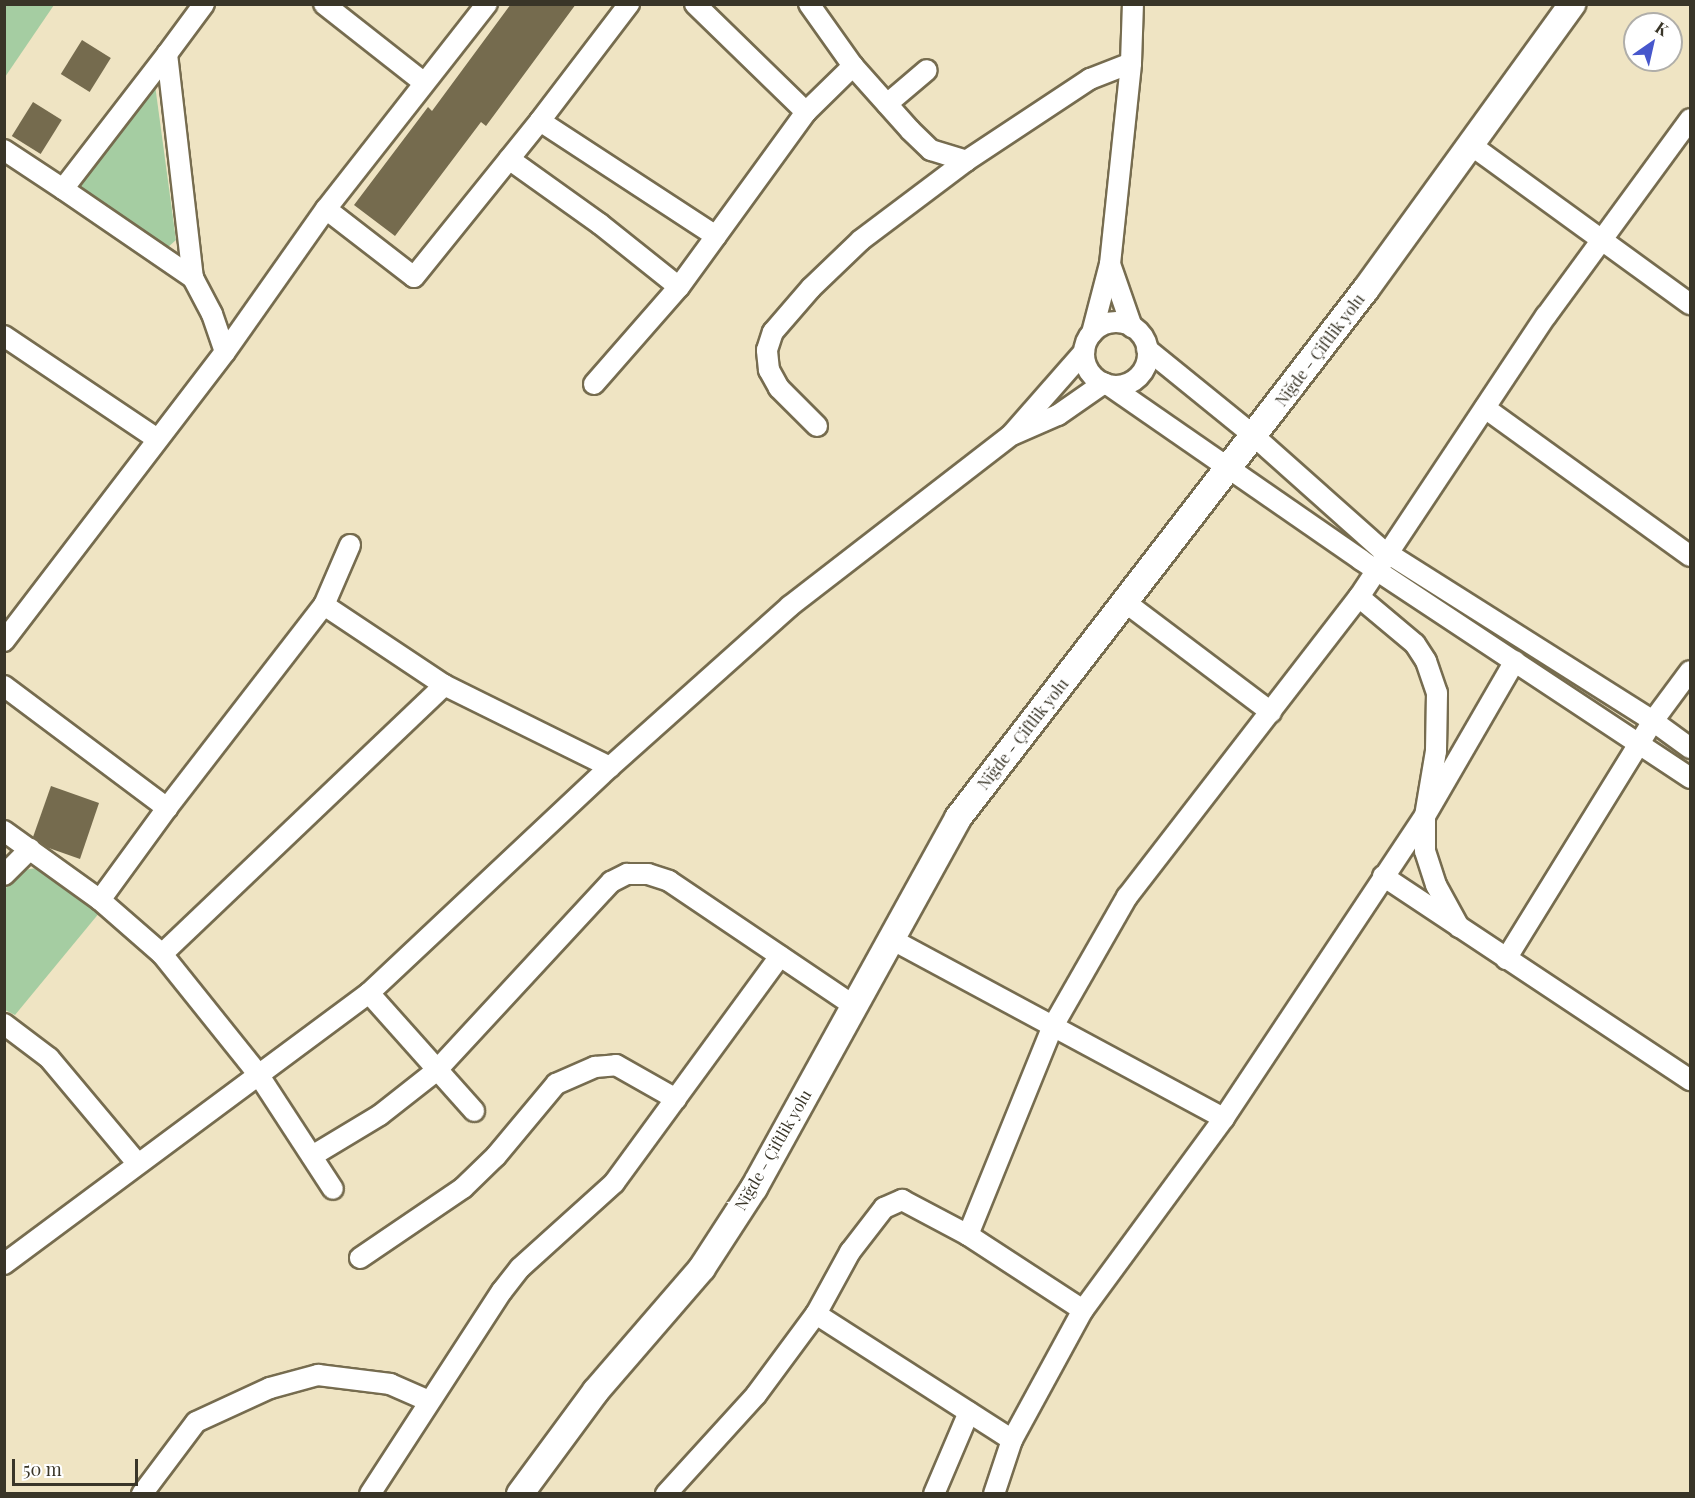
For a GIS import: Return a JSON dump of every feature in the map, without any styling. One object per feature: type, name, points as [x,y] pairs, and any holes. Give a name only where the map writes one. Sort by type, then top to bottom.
[{"type":"main road","name":"Niğde - Çiftlik yolu","points":[[520,1494],[596,1391],[702,1268],[754,1188],[958,818],[1366,289],[1572,4]]},
{"type":"street","points":[[63,189],[204,4]]},
{"type":"street","points":[[324,4],[423,82]]},
{"type":"street","points":[[4,641],[225,352],[326,209],[423,82],[487,4]]},
{"type":"street","points":[[326,209],[414,277],[540,121],[629,4]]},
{"type":"street","points":[[695,4],[806,112]]},
{"type":"street","points":[[4,1264],[137,1163],[369,993],[610,767],[789,606],[1011,435],[1084,352],[1092,333],[1110,264],[1131,63],[1132,4]]},
{"type":"street","points":[[812,6],[853,66],[931,150],[966,161]]},
{"type":"street","points":[[167,54],[193,278],[212,314],[225,352]]},
{"type":"street","points":[[817,426],[779,388],[769,370],[766,350],[773,332],[811,288],[861,240],[966,161],[1090,79],[1131,63]]},
{"type":"street","points":[[594,384],[679,286],[806,112],[853,66]]},
{"type":"street","points":[[887,104],[927,70]]},
{"type":"street","points":[[968,1235],[1053,1026],[1127,897],[1359,597],[1546,316],[1604,241],[1690,118]]},
{"type":"street","points":[[540,121],[716,236]]},
{"type":"street","points":[[1471,145],[1690,304]]},
{"type":"street","points":[[4,150],[193,278]]},
{"type":"street","points":[[509,159],[600,224],[679,286]]},
{"type":"street","points":[[1110,264],[1132,327]]},
{"type":"street","points":[[1011,435],[1058,415],[1107,384],[1130,383],[1138,377],[1147,359],[1147,349],[1144,339],[1132,327],[1118,322],[1108,323],[1092,333]]},
{"type":"street","points":[[4,336],[157,439]]},
{"type":"street","points":[[1147,349],[1254,436],[1388,552],[1653,721],[1690,748]]},
{"type":"street","points":[[1084,352],[1086,366],[1091,375],[1377,570],[1690,778]]},
{"type":"street","points":[[1485,408],[1690,556]]},
{"type":"street","points":[[99,900],[324,605],[350,545]]},
{"type":"street","points":[[1359,597],[1415,644],[1426,661],[1437,693],[1436,751],[1425,816],[1425,851],[1430,869],[1459,927]]},
{"type":"street","points":[[1125,602],[1271,712]]},
{"type":"street","points":[[324,605],[444,685],[610,767]]},
{"type":"street","points":[[994,1494],[1012,1440],[1083,1310],[1224,1118],[1425,816],[1515,661]]},
{"type":"street","points":[[1506,959],[1653,721],[1690,671]]},
{"type":"street","points":[[162,954],[444,685]]},
{"type":"street","points":[[4,686],[167,808]]},
{"type":"street","points":[[4,831],[99,900],[162,954],[258,1074],[333,1189]]},
{"type":"street","points":[[4,875],[30,849]]},
{"type":"street","points":[[312,1156],[380,1115],[436,1071],[611,882],[627,874],[648,874],[669,880],[854,1006]]},
{"type":"street","points":[[1383,876],[1690,1080]]},
{"type":"street","points":[[891,939],[1224,1118]]},
{"type":"street","points":[[370,1494],[465,1345],[520,1268],[614,1183],[780,956]]},
{"type":"street","points":[[369,993],[474,1111]]},
{"type":"street","points":[[4,1024],[49,1058],[137,1163]]},
{"type":"street","points":[[360,1258],[463,1188],[496,1156],[556,1084],[595,1067],[616,1065],[676,1099]]},
{"type":"street","points":[[666,1494],[756,1395],[816,1314],[850,1252],[884,1208],[902,1200],[968,1235],[1083,1310]]},
{"type":"street","points":[[816,1314],[1012,1440]]},
{"type":"street","points":[[142,1494],[196,1422],[270,1388],[318,1375],[390,1384],[429,1401]]},
{"type":"street","points":[[934,1494],[969,1412]]},
{"type":"green space","points":[[4,5],[54,5],[5,77]]},
{"type":"green space","points":[[155,85],[176,240],[167,248],[75,186]]},
{"type":"green space","points":[[37,868],[100,912],[15,1015],[5,1010],[5,889],[23,870]]},
{"type":"building","points":[[511,4],[576,4],[486,126],[481,122],[395,236],[354,205],[428,107],[432,111]]},
{"type":"building","points":[[82,40],[111,58],[90,92],[61,74]]},
{"type":"building","points":[[33,102],[62,120],[41,154],[12,136]]},
{"type":"building","points":[[51,786],[99,803],[80,859],[46,847],[33,837]]}]
